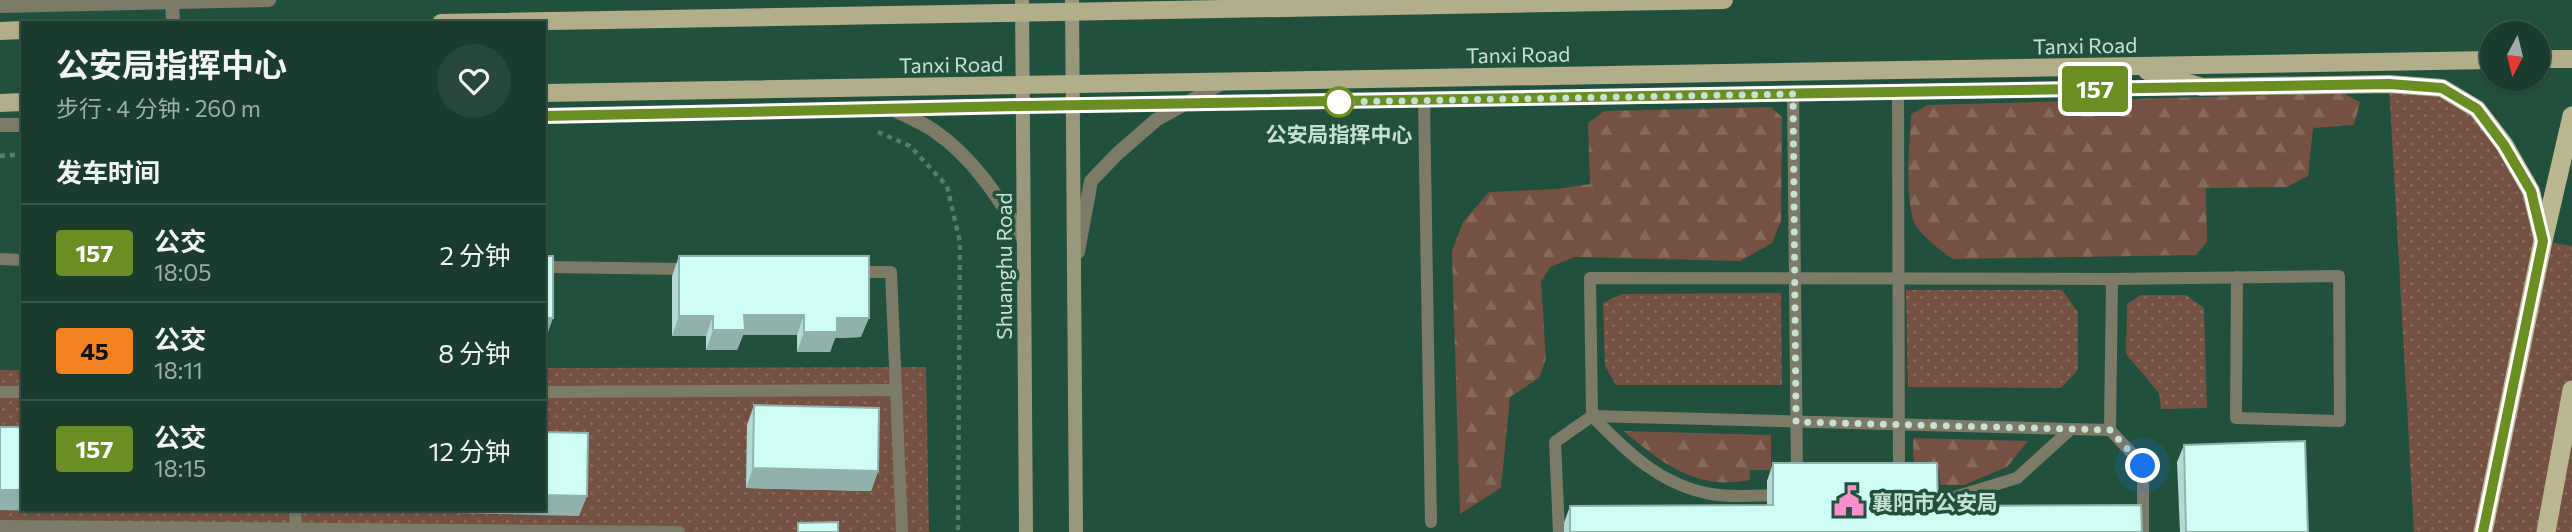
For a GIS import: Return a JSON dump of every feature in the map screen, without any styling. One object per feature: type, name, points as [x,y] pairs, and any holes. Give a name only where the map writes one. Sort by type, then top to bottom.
[{"type":"highway","points":[[2483,532],[2543,241],[2572,116]]},
{"type":"highway","points":[[2546,532],[2572,390]]},
{"type":"main road","points":[[508,21],[1022,6],[1724,0]]},
{"type":"main road","name":"Shuanghu Road","points":[[1022,6],[1026,532]]},
{"type":"main road","points":[[1072,6],[1076,532]]},
{"type":"main road","points":[[0,30],[21,30]]},
{"type":"main road","points":[[2550,60],[2572,59]]},
{"type":"main road","name":"Tanxi Road","points":[[546,93],[2480,60]]},
{"type":"main road","points":[[2130,67],[2202,88],[2389,84],[2442,88],[2477,109],[2504,145],[2531,191],[2543,241]]},
{"type":"main road","points":[[0,103],[21,102]]},
{"type":"street","points":[[0,5],[270,0]]},
{"type":"street","points":[[172,1],[173,21]]},
{"type":"street","points":[[1074,270],[1091,181],[1156,120],[1224,82]]},
{"type":"street","points":[[546,116],[2202,88]]},
{"type":"street","points":[[892,109],[932,130],[961,153],[993,188],[1024,240]]},
{"type":"street","points":[[0,125],[21,125]]},
{"type":"lane","points":[[1886,473],[1899,473],[1898,92]]},
{"type":"lane","points":[[1793,94],[1797,474],[1822,474]]},
{"type":"lane","points":[[1424,101],[1431,522]]},
{"type":"lane","points":[[0,259],[21,260]]},
{"type":"lane","points":[[546,267],[697,270]]},
{"type":"lane","points":[[835,271],[891,272],[902,532]]},
{"type":"lane","points":[[1795,496],[1711,494],[1662,478],[1627,452],[1592,416],[1590,278],[2112,279],[2237,277],[2339,276],[2340,421],[2236,418],[2237,277]]},
{"type":"lane","points":[[2112,279],[2110,430],[2143,466],[2143,532]]},
{"type":"lane","points":[[546,392],[896,390]]},
{"type":"lane","points":[[0,392],[21,392]]},
{"type":"lane","points":[[1559,532],[1555,442],[1592,416],[2110,430]]},
{"type":"lane","points":[[1907,498],[1948,499],[2017,478],[2071,429]]},
{"type":"lane","points":[[295,511],[296,527]]},
{"type":"lane","points":[[0,526],[679,532]]},
{"type":"path","points":[[876,131],[910,146],[947,186],[960,242],[958,532]]},
{"type":"path","points":[[0,156],[21,154]]},
{"type":"green space","points":[[2389,84],[2442,88],[2504,144],[2543,241],[2572,246],[2572,532],[2414,532]]},
{"type":"green space","points":[[2343,93],[2360,102],[2354,125],[2313,128],[2308,176],[2287,187],[2206,188],[2207,242],[2196,255],[1953,259],[1926,237],[1914,222],[1908,183],[1911,114],[1928,105]]},
{"type":"green space","points":[[1771,107],[1782,117],[1781,221],[1772,243],[1740,261],[1575,257],[1550,267],[1541,282],[1546,359],[1539,378],[1510,397],[1501,488],[1460,514],[1452,251],[1463,222],[1489,192],[1557,189],[1590,184],[1588,123],[1604,111]]},
{"type":"green space","points":[[1906,290],[2062,290],[2078,312],[2078,370],[2061,388],[1908,387]]},
{"type":"green space","points":[[1781,293],[1782,385],[1616,385],[1605,366],[1603,303],[1622,294]]},
{"type":"green space","points":[[2141,295],[2186,295],[2204,308],[2207,408],[2161,409],[2159,393],[2126,354],[2127,304]]},
{"type":"green space","points":[[926,367],[929,532],[0,532],[0,370],[21,370],[21,511],[546,511],[546,368]]},
{"type":"green space","points":[[1623,431],[1771,435],[1771,470],[1750,470],[1750,480],[1730,482],[1696,478],[1652,454]]},
{"type":"green space","points":[[1913,438],[2028,441],[2007,467],[1964,485],[1940,485],[1939,470],[1914,470]]},
{"type":"building","points":[[546,256],[553,256],[553,318],[546,318]]},
{"type":"building","points":[[679,256],[869,256],[869,318],[837,318],[837,332],[804,332],[804,315],[744,315],[745,330],[713,330],[713,316],[679,316]]},
{"type":"building","points":[[754,405],[879,408],[878,471],[753,468]]},
{"type":"building","points":[[0,427],[21,427],[21,490],[0,490]]},
{"type":"building","points":[[546,432],[588,433],[587,496],[546,495]]},
{"type":"building","points":[[2305,441],[2308,532],[2186,532],[2184,445]]},
{"type":"building","points":[[1773,463],[1937,463],[1938,506],[2141,505],[2142,532],[1570,532],[1570,506],[1773,505]]},
{"type":"building","points":[[838,522],[838,532],[798,532],[798,523]]},
{"type":"bus line","name":"157","points":[[546,116],[2389,84],[2442,88],[2477,109],[2504,145],[2531,191],[2543,241],[2483,532]]},
{"type":"place","name":"公安局指挥中心","points":[[1339,102]]},
{"type":"place","name":"襄阳市公安局","points":[[1849,501]]},
{"type":"route","points":[[1339,102],[1793,94],[1796,422],[2110,430],[2143,466]]}]
